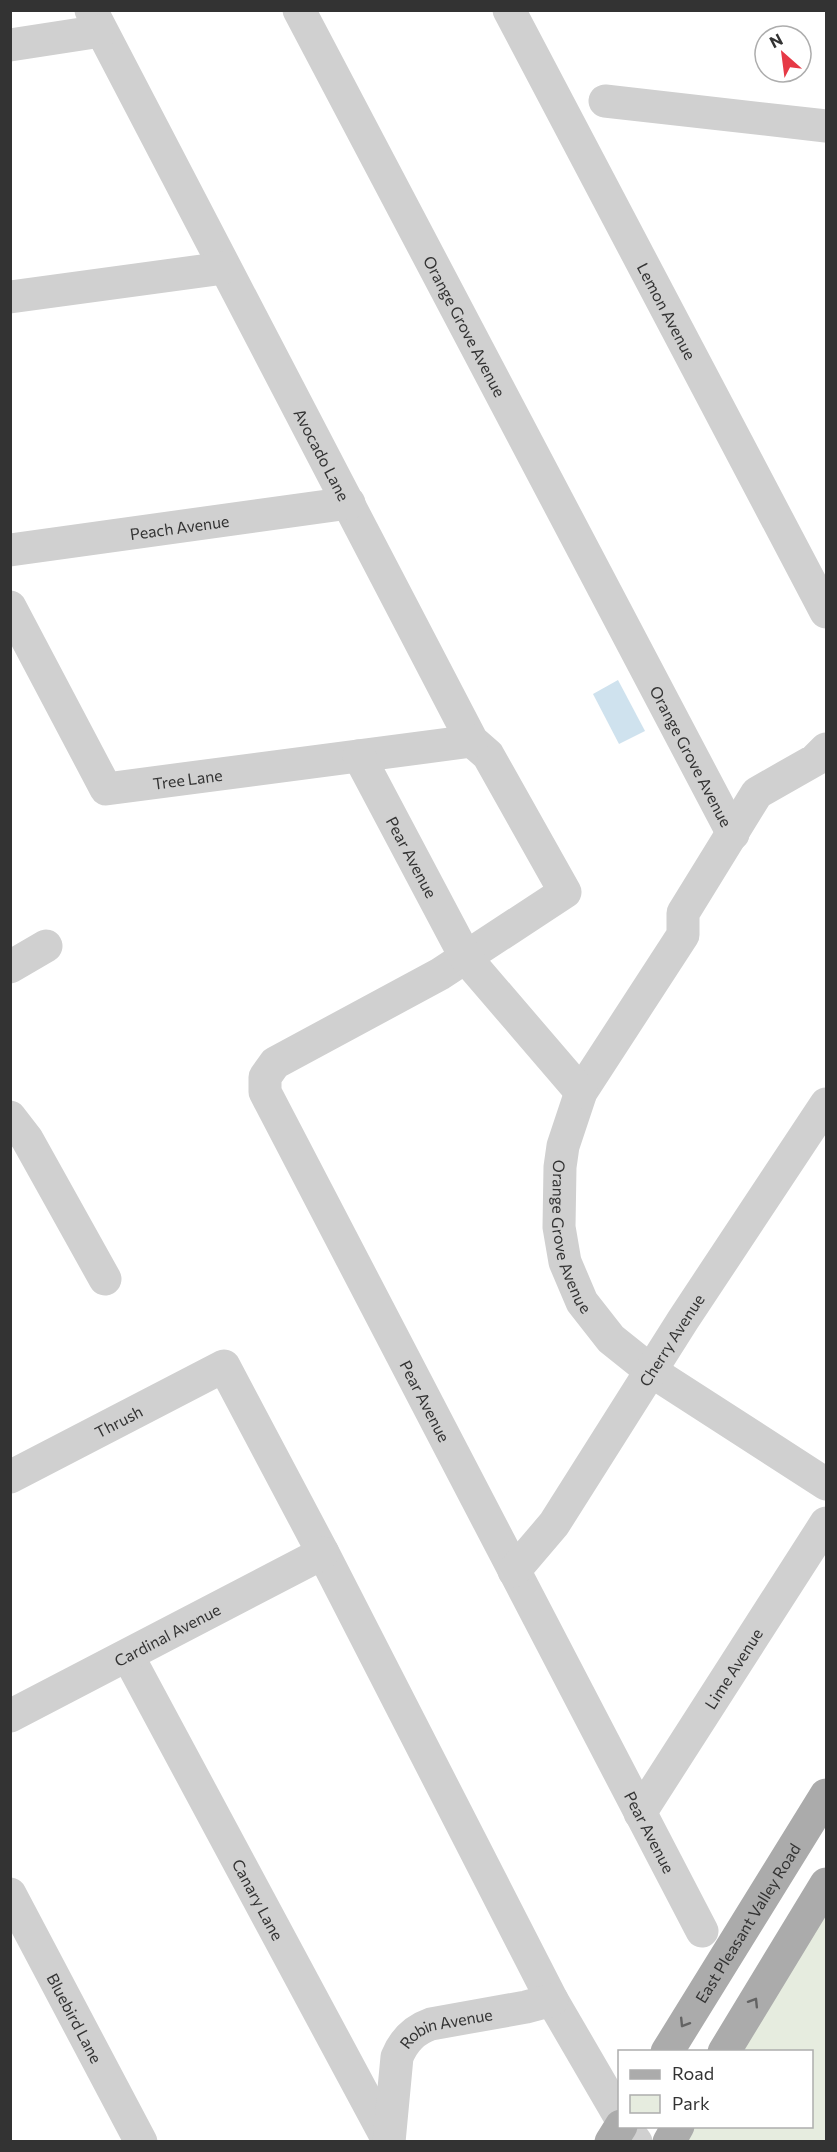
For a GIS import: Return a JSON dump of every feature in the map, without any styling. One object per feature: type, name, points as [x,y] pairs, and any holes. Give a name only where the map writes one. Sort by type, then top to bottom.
[{"type":"main road","name":"East Pleasant Valley Road","points":[[668,2050],[826,1796]]},
{"type":"main road","points":[[725,2050],[826,1884]]},
{"type":"main road","points":[[611,2142],[620,2128]]},
{"type":"main road","points":[[669,2142],[677,2128]]},
{"type":"street","name":"Orange Grove Avenue","points":[[298,10],[733,834],[683,913],[683,935],[581,1092],[563,1146],[560,1167],[559,1227],[565,1262],[582,1302],[603,1331],[651,1371],[826,1484]]},
{"type":"street","name":"Lemon Avenue","points":[[509,10],[826,612]]},
{"type":"street","points":[[10,45],[96,21]]},
{"type":"street","name":"Avocado Lane","points":[[96,21],[472,741],[489,755],[565,892],[466,958]]},
{"type":"street","points":[[605,101],[826,126]]},
{"type":"street","points":[[10,297],[224,268]]},
{"type":"street","name":"Peach Avenue","points":[[10,550],[349,503]]},
{"type":"street","name":"Tree Lane","points":[[10,607],[106,789],[472,741]]},
{"type":"street","points":[[733,834],[758,793],[815,760],[826,749]]},
{"type":"street","name":"Pear Avenue","points":[[359,756],[466,958],[581,1092]]},
{"type":"street","points":[[10,967],[46,946]]},
{"type":"street","name":"Pear Avenue","points":[[466,958],[275,1063],[265,1077],[265,1092],[702,1931]]},
{"type":"street","name":"Cherry Avenue","points":[[514,1571],[554,1524],[826,1104]]},
{"type":"street","points":[[16,1137],[105,1279]]},
{"type":"street","name":"Thrush","points":[[10,1477],[224,1366],[323,1553]]},
{"type":"street","name":"Lime Avenue","points":[[640,1813],[826,1523]]},
{"type":"street","points":[[323,1553],[552,2000],[618,2114]]},
{"type":"street","name":"Cardinal Avenue","points":[[10,1716],[323,1553]]},
{"type":"street","name":"Canary Lane","points":[[128,1656],[389,2142]]},
{"type":"street","name":"Bluebird Lane","points":[[10,1894],[141,2142]]},
{"type":"street","name":"Robin Avenue","points":[[389,2142],[397,2057],[402,2044],[417,2029],[431,2024],[526,2007],[552,2000]]},
{"type":"street","points":[[627,2128],[636,2142]]},
{"type":"green space","points":[[826,1888],[826,2141],[669,2142],[677,2128],[813,2128],[813,2050],[725,2050]]},
{"type":"water","points":[[618,680],[645,731],[619,744],[593,694]]}]
